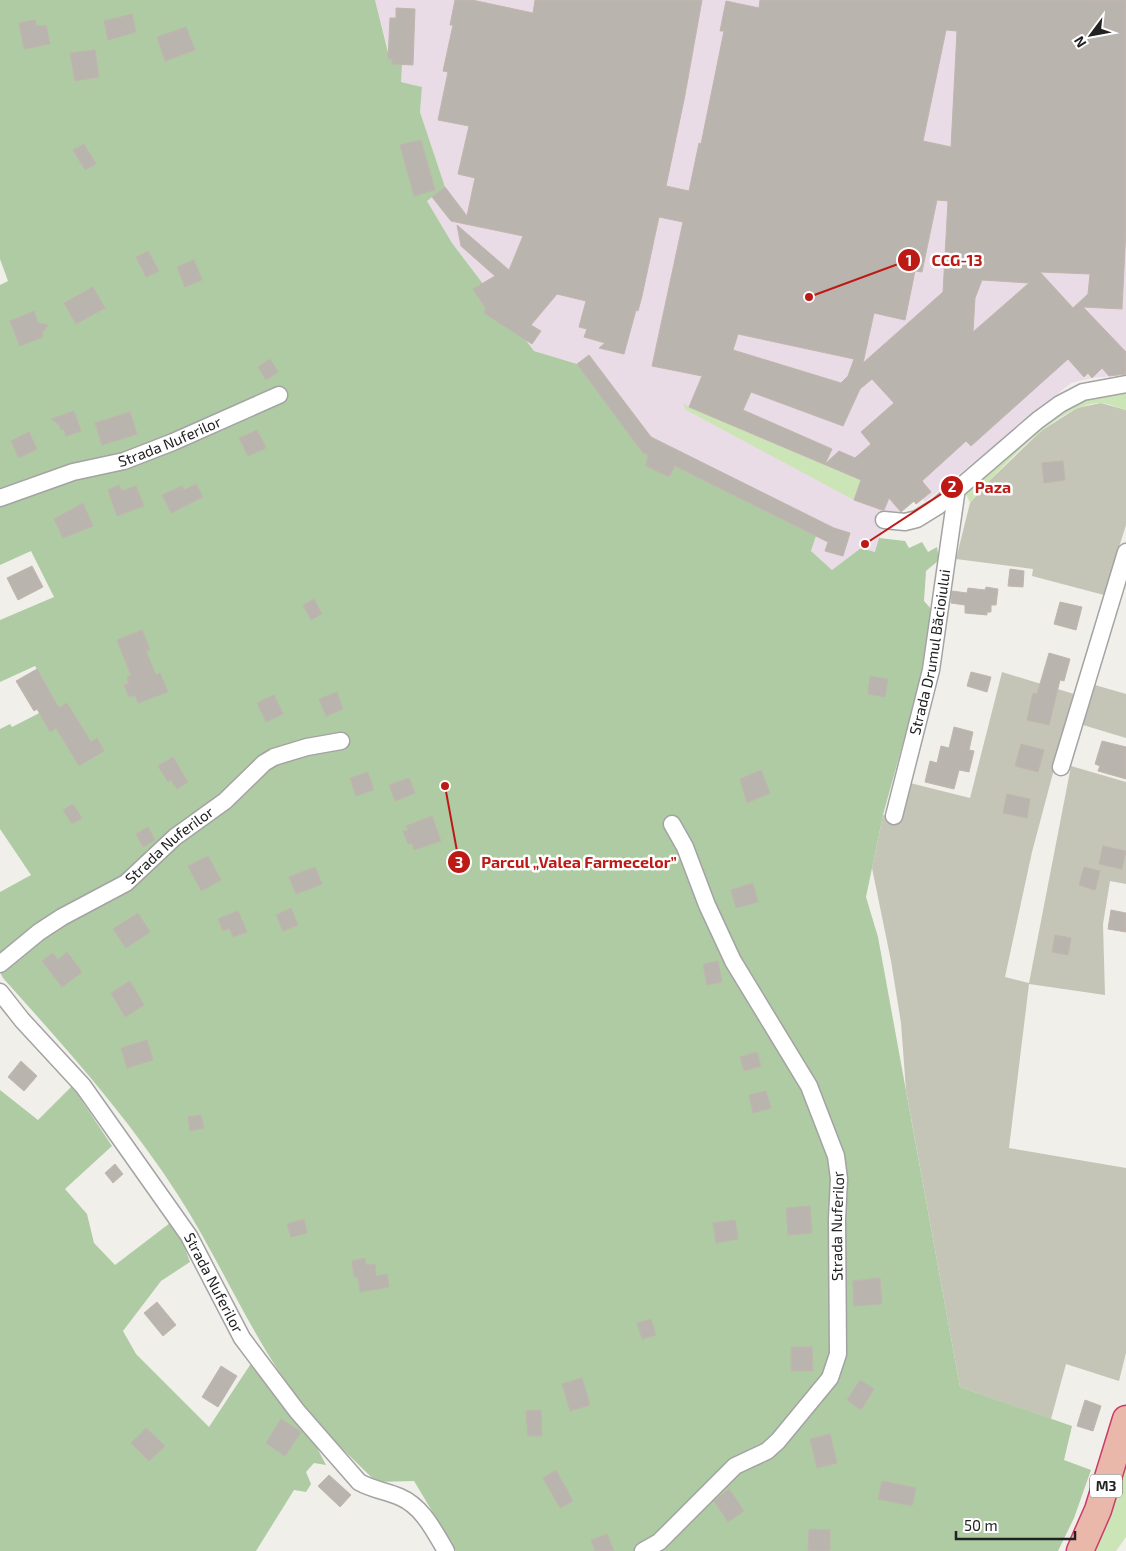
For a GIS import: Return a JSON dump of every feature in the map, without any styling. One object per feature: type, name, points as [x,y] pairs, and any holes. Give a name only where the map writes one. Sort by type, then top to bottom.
[{"type":"highway","name":"M3","points":[[1080,1551],[1098,1510],[1126,1419]]},
{"type":"street","points":[[884,520],[906,522],[917,519],[938,506],[1038,420],[1060,404],[1083,392],[1126,384]]},
{"type":"street","name":"Strada Nuferilor","points":[[0,498],[73,472],[124,460],[172,442],[280,395]]},
{"type":"street","name":"Strada Drumul Băcioiului","points":[[894,816],[931,670],[957,488]]},
{"type":"street","points":[[1061,766],[1126,552]]},
{"type":"street","name":"Strada Nuferilor","points":[[0,964],[39,932],[62,917],[126,883],[175,837],[225,801],[264,763],[274,757],[307,747],[341,741]]},
{"type":"street","name":"Strada Nuferilor","points":[[644,1551],[659,1542],[735,1466],[767,1451],[778,1441],[830,1378],[838,1354],[837,1219],[839,1179],[836,1156],[808,1086],[733,961],[707,905],[685,847],[672,824]]},
{"type":"street","name":"Strada Nuferilor","points":[[0,992],[22,1020],[82,1086],[147,1176],[189,1236],[242,1338],[297,1411],[359,1482],[372,1489],[400,1496],[412,1503],[423,1515],[446,1551]]},
{"type":"shaded area","points":[[375,0],[1126,0],[1126,375],[1092,378],[1071,383],[925,502],[923,499],[916,504],[914,501],[900,512],[887,511],[876,552],[861,548],[832,570],[811,551],[816,536],[675,466],[669,477],[646,466],[642,452],[577,364],[534,351],[452,243],[427,201],[445,187],[420,112],[422,87],[401,82],[392,64]]},
{"type":"shaded area","points":[[1101,403],[1126,410],[1126,525],[1104,595],[1032,576],[1033,569],[956,559],[970,503],[987,483],[1041,431],[1077,408]]},
{"type":"shaded area","points":[[1002,672],[1074,694],[1032,852],[1005,977],[1029,983],[1071,766],[1126,782],[1126,884],[1110,881],[1103,924],[1105,995],[1029,984],[1009,1148],[1126,1168],[1126,1353],[1119,1381],[1066,1364],[1051,1419],[960,1387],[906,1090],[901,1023],[891,961],[872,868],[883,815],[902,819],[910,783],[970,798]]},
{"type":"shaded area","points":[[1095,685],[1126,694],[1126,738],[1083,725]]},
{"type":"green space","points":[[0,0],[375,0],[388,52],[392,59],[402,64],[401,82],[422,87],[420,112],[445,187],[427,201],[452,243],[534,351],[577,364],[642,452],[648,455],[646,466],[669,477],[675,466],[816,536],[811,551],[832,570],[861,548],[875,552],[879,538],[905,541],[909,548],[922,542],[928,552],[937,547],[939,560],[926,571],[924,601],[932,610],[925,663],[883,815],[866,897],[878,937],[960,1387],[1072,1426],[1064,1460],[1091,1470],[1074,1518],[1058,1551],[456,1551],[414,1481],[376,1482],[306,1409],[270,1358],[210,1249],[159,1166],[95,1083],[3,978],[0,972],[0,892],[31,875],[0,829],[0,729],[10,724],[12,727],[57,704],[35,666],[0,682],[0,620],[54,597],[31,551],[0,565],[0,285],[8,281],[0,259]]},
{"type":"green space","points":[[1126,393],[1126,410],[1103,403],[1083,406],[1047,427],[1012,458],[970,503],[966,494],[984,473],[1047,420],[1090,397]]},
{"type":"green space","points":[[683,403],[890,493],[859,487],[854,500],[686,410]]},
{"type":"green space","points":[[72,1086],[112,1146],[65,1189],[87,1214],[94,1243],[115,1265],[170,1223],[181,1237],[190,1262],[161,1281],[123,1331],[136,1354],[209,1427],[252,1362],[312,1438],[326,1465],[314,1463],[306,1472],[311,1484],[306,1492],[294,1490],[256,1551],[0,1551],[0,1090],[38,1120]]},
{"type":"green space","points":[[1126,1449],[1126,1537],[1116,1551],[1091,1551]]},
{"type":"building","points":[[455,0],[472,0],[533,13],[535,0],[702,0],[666,186],[689,191],[699,143],[701,144],[724,31],[720,31],[726,1],[759,8],[760,0],[1126,0],[1126,229],[1122,309],[1083,307],[1126,352],[1126,374],[1109,376],[1102,368],[1092,378],[1088,373],[1084,377],[1068,359],[971,446],[966,441],[922,481],[931,492],[916,504],[914,501],[901,512],[889,498],[884,510],[854,500],[861,480],[689,407],[702,376],[652,366],[683,222],[659,217],[642,296],[638,311],[636,310],[624,354],[599,348],[605,343],[584,337],[587,329],[579,327],[586,301],[557,294],[531,325],[541,331],[532,344],[484,313],[486,309],[473,289],[495,276],[461,246],[457,225],[509,270],[523,236],[451,221],[432,197],[445,187],[467,216],[475,178],[458,174],[469,126],[438,120],[448,72],[443,71],[453,25],[450,25]],"holes":[[[946,30],[957,31],[951,147],[923,141]],[[937,200],[948,201],[943,292],[863,363],[874,313],[905,320],[915,271],[922,272]],[[1040,272],[1090,274],[1088,294],[1073,308]],[[982,280],[1029,283],[973,332],[975,298]],[[738,334],[854,359],[848,376],[841,383],[733,350]],[[872,379],[894,403],[861,432],[871,444],[855,458],[839,451],[825,464],[832,449],[743,410],[751,392],[843,426],[860,389]]]},
{"type":"building","points":[[396,8],[415,9],[413,65],[392,64],[392,59],[388,59],[390,18],[396,18]]},
{"type":"building","points":[[132,14],[136,32],[108,40],[104,21]]},
{"type":"building","points":[[35,20],[36,26],[46,25],[50,44],[24,49],[19,23]]},
{"type":"building","points":[[186,27],[195,50],[165,61],[157,37]]},
{"type":"building","points":[[95,50],[99,77],[75,81],[70,53]]},
{"type":"building","points":[[421,140],[435,190],[414,196],[400,145]]},
{"type":"building","points":[[84,144],[96,164],[85,170],[73,150]]},
{"type":"building","points":[[148,251],[159,271],[146,277],[136,257]]},
{"type":"building","points":[[194,260],[202,280],[185,287],[177,267]]},
{"type":"building","points":[[93,287],[105,308],[76,324],[64,303]]},
{"type":"building","points":[[34,311],[38,323],[48,325],[42,333],[43,337],[20,346],[10,321]]},
{"type":"building","points":[[589,355],[651,437],[834,528],[850,533],[843,556],[825,551],[828,542],[675,466],[669,477],[646,466],[648,455],[642,452],[577,364]]},
{"type":"building","points":[[270,359],[278,372],[266,380],[258,367]]},
{"type":"building","points":[[74,411],[81,431],[66,436],[64,429],[61,430],[59,425],[51,419]]},
{"type":"building","points":[[130,412],[137,434],[102,445],[95,423]]},
{"type":"building","points":[[257,430],[266,448],[248,456],[239,438]]},
{"type":"building","points":[[29,432],[37,449],[19,458],[11,441]]},
{"type":"building","points":[[1063,461],[1065,480],[1044,483],[1042,463]]},
{"type":"building","points":[[196,484],[203,497],[171,513],[162,495],[182,486],[184,490]]},
{"type":"building","points":[[119,485],[122,491],[136,486],[144,506],[117,516],[108,490]]},
{"type":"building","points":[[83,503],[93,526],[63,538],[54,519]]},
{"type":"building","points":[[32,566],[43,587],[18,600],[7,578]]},
{"type":"building","points":[[1010,569],[1024,571],[1023,587],[1008,586]]},
{"type":"building","points":[[986,587],[998,589],[996,605],[991,605],[991,612],[987,612],[987,615],[965,613],[965,605],[951,603],[952,591],[967,593],[968,588],[985,590]]},
{"type":"building","points":[[314,599],[322,614],[311,620],[303,605]]},
{"type":"building","points":[[1060,602],[1082,607],[1076,630],[1054,624]]},
{"type":"building","points":[[142,630],[150,650],[146,651],[156,675],[160,673],[168,692],[138,703],[135,695],[129,697],[124,685],[129,683],[127,677],[131,675],[117,640]]},
{"type":"building","points":[[1049,653],[1070,659],[1064,681],[1060,680],[1049,725],[1027,720],[1033,693],[1037,694]]},
{"type":"building","points":[[37,669],[59,708],[67,703],[91,742],[97,738],[104,751],[79,766],[56,728],[50,732],[37,709],[34,711],[16,681]]},
{"type":"building","points":[[971,672],[991,677],[987,692],[967,686]]},
{"type":"building","points":[[870,676],[888,679],[885,697],[868,694]]},
{"type":"building","points":[[337,692],[343,709],[326,716],[319,699]]},
{"type":"building","points":[[274,695],[283,714],[266,722],[257,703]]},
{"type":"building","points":[[954,727],[973,732],[969,750],[974,751],[969,772],[959,770],[954,789],[925,782],[930,761],[937,763],[941,746],[949,748]]},
{"type":"building","points":[[1102,741],[1126,747],[1126,779],[1098,771],[1100,766],[1095,764]]},
{"type":"building","points":[[1021,744],[1044,750],[1038,772],[1015,766]]},
{"type":"building","points":[[173,757],[188,782],[177,789],[171,780],[168,782],[158,766]]},
{"type":"building","points":[[761,770],[770,793],[747,803],[740,779]]},
{"type":"building","points":[[368,772],[374,790],[356,796],[350,778]]},
{"type":"building","points":[[409,778],[415,793],[395,801],[389,785]]},
{"type":"building","points":[[1007,794],[1030,799],[1027,818],[1003,813]]},
{"type":"building","points":[[73,804],[82,818],[72,824],[63,810]]},
{"type":"building","points":[[432,816],[441,841],[414,850],[412,843],[408,844],[403,831],[408,830],[406,826]]},
{"type":"building","points":[[148,827],[155,840],[143,847],[136,834]]},
{"type":"building","points":[[1103,846],[1126,851],[1122,869],[1099,864]]},
{"type":"building","points":[[208,856],[221,880],[201,891],[188,866]]},
{"type":"building","points":[[315,867],[322,884],[296,894],[289,877]]},
{"type":"building","points":[[1084,867],[1100,871],[1095,890],[1079,885]]},
{"type":"building","points":[[753,883],[758,902],[736,908],[731,890]]},
{"type":"building","points":[[291,908],[298,925],[283,931],[276,915]]},
{"type":"building","points":[[1111,910],[1126,913],[1126,932],[1108,929]]},
{"type":"building","points":[[238,911],[247,932],[233,937],[229,928],[223,931],[218,919]]},
{"type":"building","points":[[138,913],[150,932],[126,948],[113,929]]},
{"type":"building","points":[[1055,935],[1071,938],[1068,955],[1052,952]]},
{"type":"building","points":[[67,952],[82,972],[62,987],[42,961],[53,953],[58,960]]},
{"type":"building","points":[[718,961],[722,982],[707,985],[703,964]]},
{"type":"building","points":[[130,981],[144,1005],[125,1017],[111,993]]},
{"type":"building","points":[[147,1040],[153,1060],[127,1068],[121,1048]]},
{"type":"building","points":[[757,1052],[761,1066],[744,1071],[740,1057]]},
{"type":"building","points":[[21,1061],[37,1076],[24,1091],[8,1077]]},
{"type":"building","points":[[766,1091],[771,1108],[753,1113],[749,1095]]},
{"type":"building","points":[[201,1115],[204,1128],[190,1131],[188,1117]]},
{"type":"building","points":[[115,1164],[123,1174],[113,1183],[105,1173]]},
{"type":"building","points":[[810,1206],[812,1233],[788,1235],[786,1208]]},
{"type":"building","points":[[304,1219],[307,1233],[291,1237],[287,1224]]},
{"type":"building","points":[[735,1220],[738,1239],[716,1243],[713,1223]]},
{"type":"building","points":[[365,1258],[366,1265],[375,1264],[376,1276],[387,1274],[389,1287],[360,1292],[358,1277],[354,1277],[352,1261]]},
{"type":"building","points":[[880,1278],[882,1304],[854,1306],[853,1281]]},
{"type":"building","points":[[157,1302],[176,1325],[163,1336],[144,1313]]},
{"type":"building","points":[[651,1319],[656,1335],[642,1339],[637,1323]]},
{"type":"building","points":[[791,1347],[812,1347],[813,1371],[791,1371]]},
{"type":"building","points":[[221,1366],[237,1376],[218,1407],[202,1397]]},
{"type":"building","points":[[582,1378],[590,1405],[570,1411],[562,1384]]},
{"type":"building","points":[[860,1380],[874,1389],[861,1410],[847,1400]]},
{"type":"building","points":[[1085,1400],[1101,1406],[1093,1431],[1077,1426]]},
{"type":"building","points":[[541,1410],[542,1436],[528,1436],[526,1411]]},
{"type":"building","points":[[281,1419],[301,1432],[285,1456],[266,1443]]},
{"type":"building","points":[[146,1428],[165,1446],[149,1461],[131,1443]]},
{"type":"building","points":[[830,1434],[837,1463],[817,1468],[810,1439]]},
{"type":"building","points":[[556,1470],[573,1501],[560,1508],[543,1478]]},
{"type":"building","points":[[329,1475],[351,1495],[340,1507],[318,1486]]},
{"type":"building","points":[[882,1481],[916,1488],[912,1506],[878,1499]]},
{"type":"building","points":[[729,1489],[744,1511],[728,1522],[714,1501]]},
{"type":"building","points":[[809,1529],[830,1530],[830,1551],[808,1551]]},
{"type":"building","points":[[607,1534],[614,1551],[595,1551],[591,1540]]},
{"type":"place","name":"CCG-13","points":[[809,297]]},
{"type":"place","name":"Paza","points":[[865,544]]},
{"type":"place","name":"Parcul „Valea Farmecelor”","points":[[445,786]]}]
